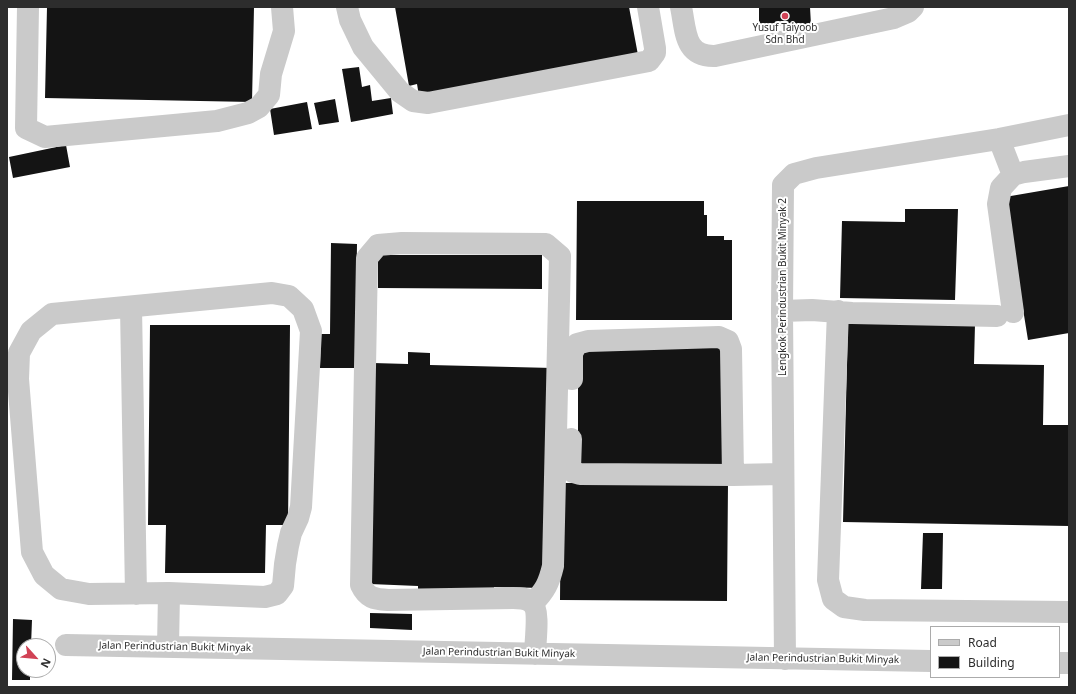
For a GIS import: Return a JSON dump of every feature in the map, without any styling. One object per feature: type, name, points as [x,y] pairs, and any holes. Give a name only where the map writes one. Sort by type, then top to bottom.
[{"type":"street","points":[[28,7],[26,128],[45,137],[217,121],[248,113],[259,108],[269,95],[271,74],[284,31],[282,7]]},
{"type":"street","points":[[347,7],[350,20],[362,47],[400,92],[413,101],[428,103],[650,61],[655,53],[655,48],[648,7]]},
{"type":"street","points":[[681,7],[690,46],[697,53],[706,56],[715,56],[894,18],[908,12],[913,7]]},
{"type":"street","name":"Lengkok Perindustrian Bukit Minyak 2","points":[[785,659],[782,474],[783,185],[794,174],[816,168],[998,139],[1069,125]]},
{"type":"street","points":[[998,139],[1012,175]]},
{"type":"street","points":[[782,311],[1005,314],[998,204],[1001,188],[1012,175],[1069,166]]},
{"type":"street","points":[[533,603],[541,595],[549,583],[553,566],[560,256],[546,244],[402,243],[378,245],[367,258],[361,585],[365,593],[374,599],[381,600],[525,599],[533,603],[537,612],[535,654]]},
{"type":"street","points":[[272,293],[289,296],[303,309],[311,331],[300,507],[298,518],[291,533],[288,546],[284,586],[277,594],[264,597],[169,593],[89,594],[61,588],[44,575],[32,552],[18,378],[19,353],[31,331],[52,314],[131,307],[272,293]]},
{"type":"street","points":[[131,307],[136,594]]},
{"type":"street","points":[[838,311],[828,580],[833,600],[844,607],[865,610],[1069,612]]},
{"type":"street","points":[[733,475],[731,349],[728,341],[719,337],[588,341],[577,344],[572,353],[570,469],[574,472],[580,474],[733,475],[782,474]]},
{"type":"street","points":[[168,647],[169,593]]},
{"type":"street","name":"Jalan Perindustrian Bukit Minyak","points":[[66,645],[930,661]]},
{"type":"building","points":[[47,7],[254,7],[252,102],[45,98]]},
{"type":"building","points":[[395,7],[629,7],[638,55],[419,96],[417,84],[409,86]]},
{"type":"building","name":"Yusuf Taiyoob Sdn Bhd","points":[[759,7],[810,7],[811,25],[759,26]]},
{"type":"building","points":[[359,67],[362,87],[370,85],[372,101],[391,98],[393,114],[351,122],[342,69]]},
{"type":"building","points":[[335,99],[339,122],[319,125],[314,103]]},
{"type":"building","points":[[307,102],[312,129],[274,135],[270,109]]},
{"type":"building","points":[[66,145],[70,167],[13,178],[9,157]]},
{"type":"building","points":[[1069,186],[1069,333],[1028,340],[1005,197]]},
{"type":"building","points":[[577,201],[704,201],[704,215],[707,215],[707,236],[724,236],[724,240],[732,240],[732,320],[576,320]]},
{"type":"building","points":[[905,209],[958,209],[955,300],[840,298],[842,221],[905,222]]},
{"type":"building","points":[[331,243],[357,244],[355,368],[320,368],[321,334],[330,334]]},
{"type":"building","points":[[378,255],[542,255],[542,289],[378,288]]},
{"type":"building","points":[[848,322],[975,324],[974,364],[1044,365],[1043,425],[1069,425],[1069,526],[843,522]]},
{"type":"building","points":[[150,325],[290,325],[288,525],[266,525],[265,573],[165,573],[166,525],[148,525]]},
{"type":"building","points":[[578,347],[723,348],[722,470],[578,469]]},
{"type":"building","points":[[408,352],[430,353],[430,365],[553,368],[543,588],[494,587],[494,594],[418,592],[418,586],[370,584],[373,363],[408,364]]},
{"type":"building","points":[[561,483],[728,483],[727,601],[560,600]]},
{"type":"building","points":[[923,533],[943,533],[942,589],[921,589]]},
{"type":"building","points":[[370,613],[412,614],[412,630],[370,628]]},
{"type":"building","points":[[13,619],[32,620],[31,638],[16,638],[16,678],[30,678],[30,680],[12,680]]},
{"type":"place","name":"Yusuf Taiyoob Sdn Bhd","points":[[785,16]]}]
